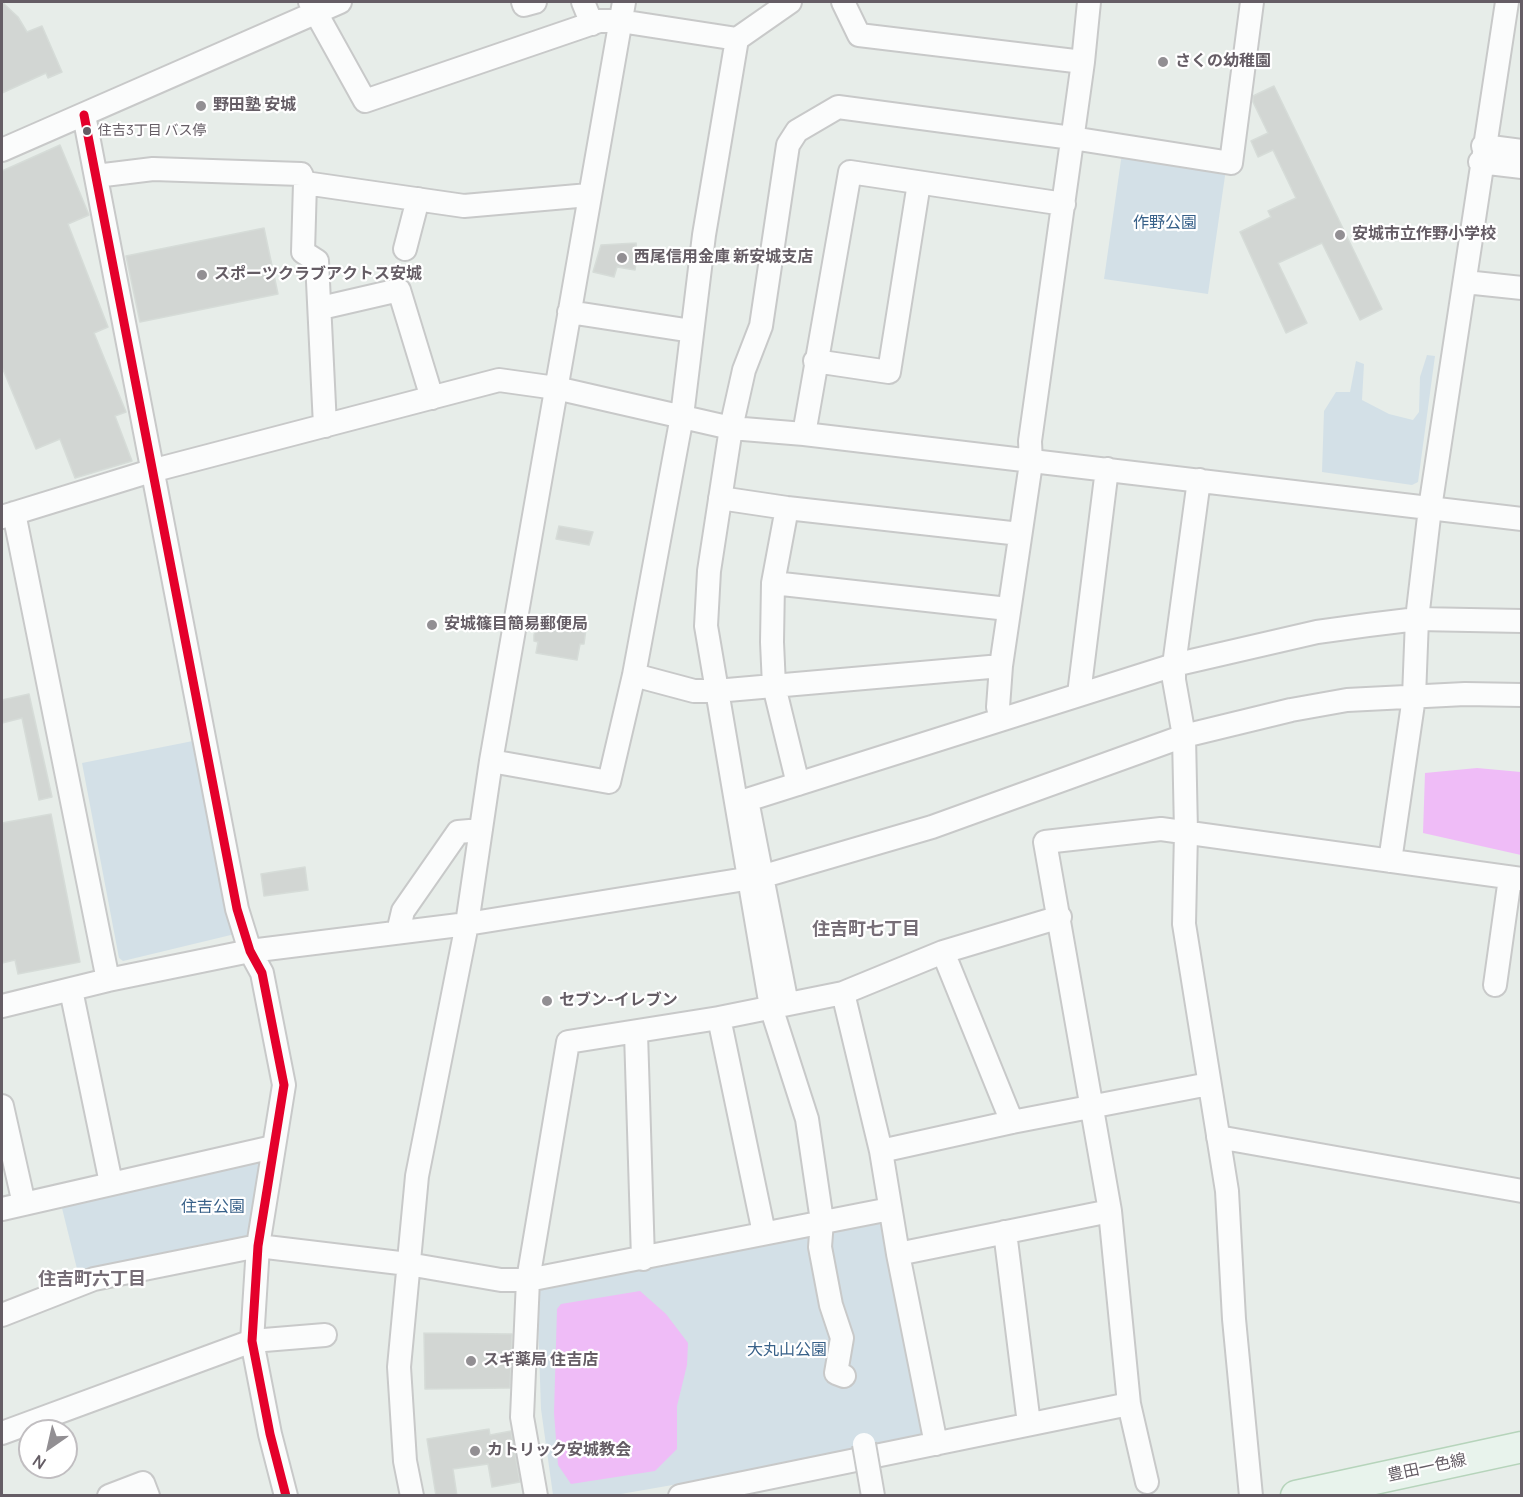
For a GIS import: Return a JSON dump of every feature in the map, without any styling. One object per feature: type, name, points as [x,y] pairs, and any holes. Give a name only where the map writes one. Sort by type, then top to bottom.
[{"type":"main road","name":"豊田一色線","points":[[1306,1495],[1521,1447]]},
{"type":"street","points":[[2,150],[84,115],[312,7],[340,2]]},
{"type":"street","points":[[523,2],[524,5],[535,2]]},
{"type":"street","points":[[583,2],[592,24]]},
{"type":"street","points":[[491,761],[609,782],[634,675],[682,416],[692,331],[737,39],[790,2]]},
{"type":"street","points":[[843,2],[859,35],[1083,62]]},
{"type":"street","points":[[1001,719],[998,707],[1001,666],[1031,463],[1030,441],[1064,204],[1089,2]]},
{"type":"street","points":[[844,1376],[836,1372],[842,1338],[831,1305],[820,1247],[822,1221],[807,1119],[779,1006],[716,691],[706,626],[709,572],[730,428],[744,370],[761,326],[788,145],[797,131],[837,107],[1072,138],[1231,163],[1252,2]]},
{"type":"street","points":[[1390,861],[1414,697],[1417,619],[1430,508],[1482,154],[1507,2]]},
{"type":"street","points":[[312,7],[365,101],[592,24],[622,11],[737,39]]},
{"type":"street","points":[[412,1496],[405,1461],[399,1367],[417,1176],[467,924],[491,761],[622,11]]},
{"type":"street","points":[[84,115],[237,909],[250,951],[262,973],[284,1085],[258,1246],[252,1341],[270,1434],[286,1496]]},
{"type":"street","points":[[1482,154],[1521,152]]},
{"type":"street","points":[[1482,154],[1521,167]]},
{"type":"street","points":[[96,176],[153,169],[301,174],[305,183],[303,252],[317,261],[325,426]]},
{"type":"street","points":[[804,434],[850,172],[1064,204]]},
{"type":"street","points":[[305,183],[465,206],[589,195]]},
{"type":"street","points":[[815,361],[889,372],[919,183]]},
{"type":"street","points":[[405,249],[418,199]]},
{"type":"street","points":[[1465,282],[1521,288]]},
{"type":"street","points":[[321,308],[399,290],[432,398]]},
{"type":"street","points":[[569,312],[692,331]]},
{"type":"street","points":[[108,980],[8,515],[151,471],[499,380],[556,388],[730,428],[804,434],[1031,463],[1107,469],[1521,519]]},
{"type":"street","points":[[1079,694],[1107,469]]},
{"type":"street","points":[[1199,480],[1174,664],[1174,680],[1184,736],[1186,832],[1184,924],[1227,1191],[1251,1496]]},
{"type":"street","points":[[720,498],[787,508],[1020,534]]},
{"type":"street","points":[[787,508],[773,583],[772,642],[774,686],[798,784]]},
{"type":"street","points":[[773,583],[1008,609]]},
{"type":"street","points":[[755,877],[747,800],[1174,664],[1317,632],[1417,619],[1521,621]]},
{"type":"street","points":[[634,675],[694,691],[716,691],[1001,666]]},
{"type":"street","points":[[2,1006],[108,980],[250,951],[467,924],[755,877],[932,827],[1184,736],[1347,699],[1521,695]]},
{"type":"street","points":[[1147,1482],[1129,1404],[1110,1211],[1045,842],[1161,829],[1516,878],[1495,985]]},
{"type":"street","points":[[398,932],[403,911],[458,832],[480,830]]},
{"type":"street","points":[[536,1496],[522,1417],[528,1280],[568,1042],[719,1018],[843,993],[943,951],[1060,917]]},
{"type":"street","points":[[943,951],[1012,1122]]},
{"type":"street","points":[[71,990],[111,1183]]},
{"type":"street","points":[[843,993],[880,1151],[936,1444]]},
{"type":"street","points":[[719,1018],[764,1233]]},
{"type":"street","points":[[636,1032],[643,1259]]},
{"type":"street","points":[[880,1151],[1012,1122],[1209,1084]]},
{"type":"street","points":[[2,1109],[24,1204]]},
{"type":"street","points":[[1218,1137],[1521,1191]]},
{"type":"street","points":[[2,1209],[273,1147]]},
{"type":"street","points":[[2,1315],[94,1279],[258,1246],[408,1264],[501,1280],[528,1280],[890,1209]]},
{"type":"street","points":[[898,1254],[1110,1211]]},
{"type":"street","points":[[1005,1232],[1029,1424]]},
{"type":"street","points":[[2,1433],[252,1341],[325,1335]]},
{"type":"street","points":[[680,1496],[1129,1404]]},
{"type":"street","points":[[864,1444],[873,1496]]},
{"type":"street","points":[[109,1496],[143,1483],[148,1496]]},
{"type":"green space","name":"作野公園","points":[[1122,153],[1226,169],[1208,294],[1104,279]]},
{"type":"green space","points":[[1427,355],[1435,356],[1418,482],[1412,485],[1322,472],[1324,411],[1336,392],[1350,392],[1356,361],[1364,364],[1362,400],[1389,414],[1413,420],[1419,412],[1420,377]]},
{"type":"green space","points":[[198,740],[235,934],[123,961],[119,958],[82,763]]},
{"type":"green space","name":"住吉公園","points":[[267,1153],[253,1242],[79,1277],[60,1200]]},
{"type":"green space","name":"大丸山公園","points":[[881,1218],[927,1433],[922,1438],[868,1451],[615,1495],[553,1495],[541,1409],[537,1292],[542,1282]]},
{"type":"shaded area","points":[[1477,768],[1521,772],[1521,855],[1423,833],[1425,773]]},
{"type":"shaded area","points":[[640,1291],[666,1314],[688,1343],[687,1365],[677,1406],[677,1449],[655,1471],[571,1484],[558,1465],[554,1413],[557,1309],[561,1304]]},
{"type":"building","points":[[2,2],[18,17],[27,32],[42,26],[62,72],[48,78],[46,73],[2,93]]},
{"type":"building","points":[[1274,86],[1382,309],[1360,320],[1322,243],[1278,263],[1307,323],[1286,333],[1240,232],[1271,217],[1268,211],[1296,198],[1273,150],[1258,157],[1251,141],[1268,133],[1253,102],[1253,96]]},
{"type":"building","points":[[60,145],[89,215],[68,224],[108,327],[94,333],[126,412],[115,416],[132,461],[75,478],[60,439],[36,449],[2,367],[2,171]]},
{"type":"building","name":"スポーツクラブアクトス安城","points":[[264,228],[278,294],[140,322],[126,256]]},
{"type":"building","points":[[636,243],[635,270],[617,267],[614,277],[593,272],[601,245]]},
{"type":"building","points":[[559,526],[593,532],[589,545],[556,539]]},
{"type":"building","points":[[551,616],[565,619],[563,625],[586,629],[584,644],[580,644],[577,660],[536,653],[538,642],[534,641],[534,635],[539,620],[550,623]]},
{"type":"building","points":[[29,694],[52,797],[39,800],[22,718],[2,723],[2,700]]},
{"type":"building","points":[[51,814],[80,962],[18,974],[15,960],[2,963],[2,823]]},
{"type":"building","points":[[305,867],[308,890],[264,896],[261,874]]},
{"type":"building","name":"スギ薬局 住吉店","points":[[424,1333],[512,1334],[510,1388],[425,1389]]},
{"type":"building","name":"カトリック安城教会","points":[[489,1429],[490,1435],[511,1431],[520,1482],[492,1487],[488,1464],[453,1469],[457,1496],[436,1496],[427,1439]]},
{"type":"transit line","points":[[84,115],[237,909],[250,951],[262,973],[284,1085],[258,1246],[252,1341],[270,1434],[286,1496]]},
{"type":"place","name":"さくの幼稚園","points":[[1163,62]]},
{"type":"place","name":"野田塾 安城","points":[[201,106]]},
{"type":"place","name":"住吉3丁目 バス停","points":[[87,131]]},
{"type":"place","name":"安城市立作野小学校","points":[[1340,235]]},
{"type":"place","name":"西尾信用金庫 新安城支店","points":[[622,258]]},
{"type":"place","name":"スポーツクラブアクトス安城","points":[[202,275]]},
{"type":"place","name":"安城篠目簡易郵便局","points":[[432,625]]},
{"type":"place","name":"セブン-イレブン","points":[[547,1001]]},
{"type":"place","name":"スギ薬局 住吉店","points":[[471,1361]]},
{"type":"place","name":"カトリック安城教会","points":[[475,1451]]},
{"type":"district","name":"住吉町七丁目","points":[[866,930]]},
{"type":"district","name":"住吉町六丁目","points":[[92,1280]]}]
